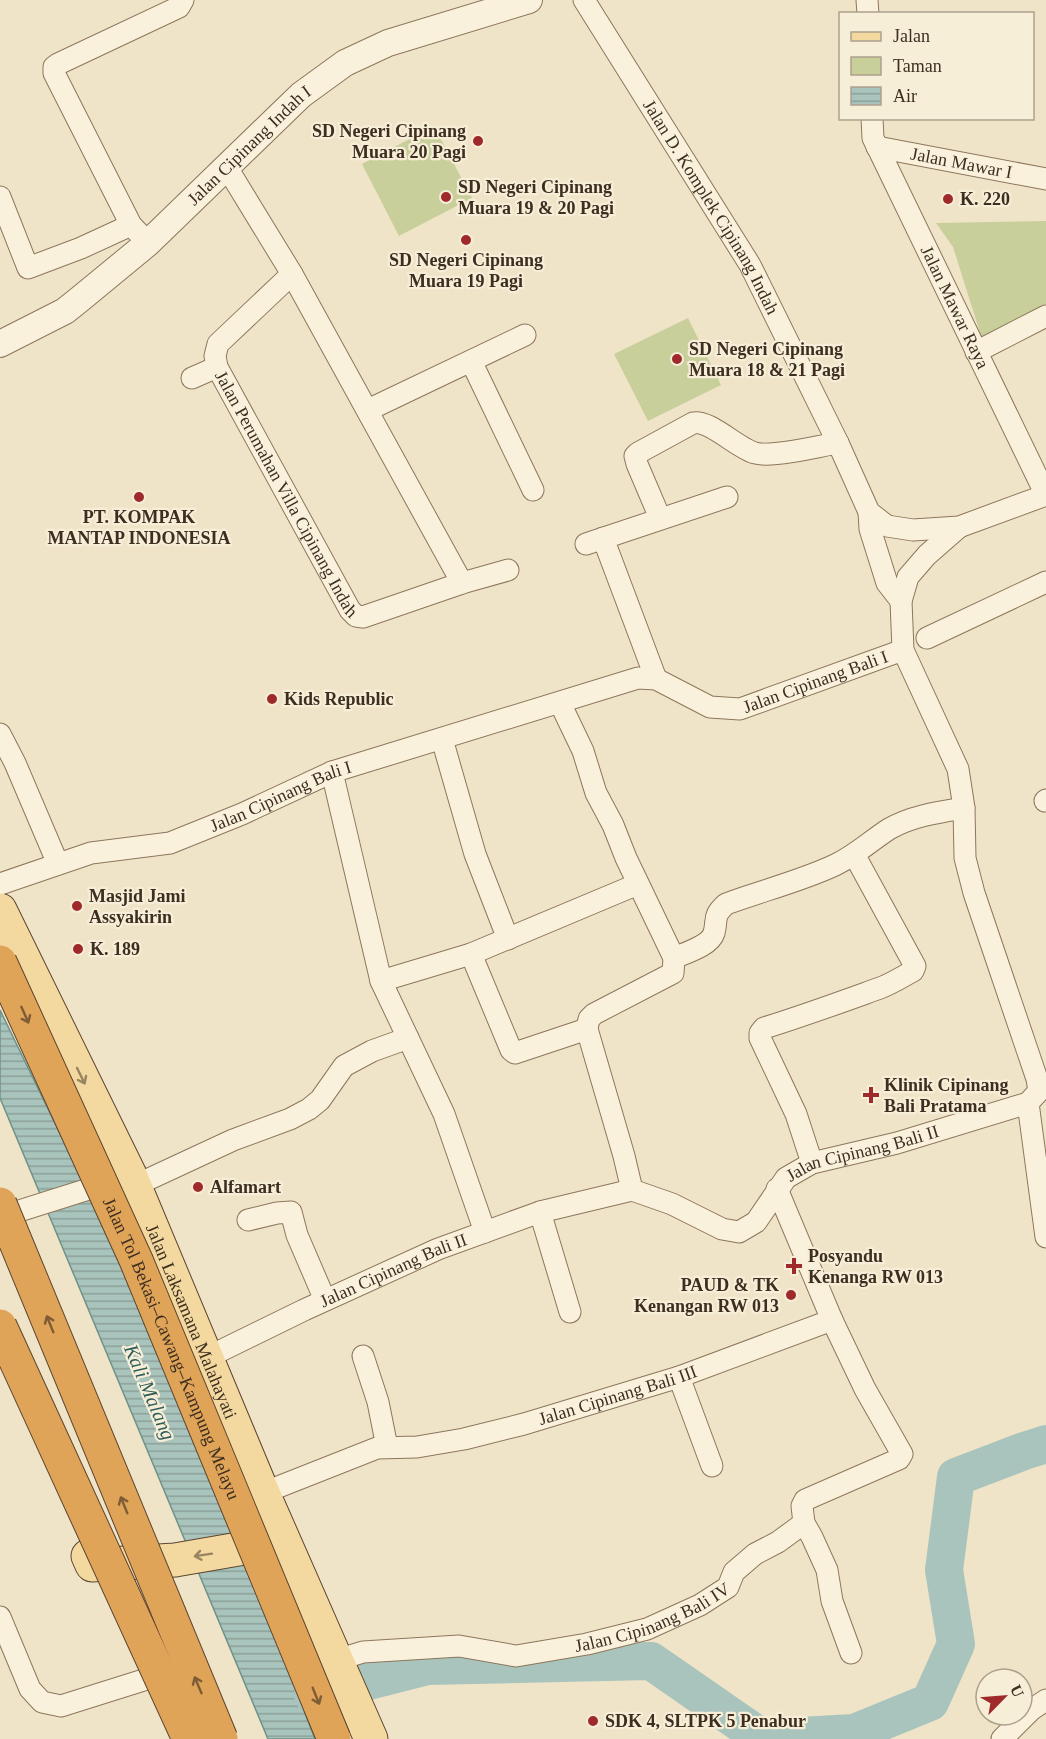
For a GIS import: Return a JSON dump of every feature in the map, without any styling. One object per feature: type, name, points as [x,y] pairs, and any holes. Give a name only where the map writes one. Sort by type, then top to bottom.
[{"type":"highway","name":"Jalan Tol Bekasi–Cawang–Kampung Melayu","points":[[0,962],[136,1260],[334,1739]]},
{"type":"highway","points":[[0,1204],[221,1739]]},
{"type":"highway","points":[[0,1326],[189,1739]]},
{"type":"main road","name":"Jalan Laksamana Malahayati","points":[[0,910],[133,1182],[263,1493],[367,1729]]},
{"type":"main road","points":[[0,1364],[104,1564],[175,1560],[264,1545]]},
{"type":"main road","points":[[210,1369],[213,1411],[264,1545],[316,1652],[341,1669]]},
{"type":"street","points":[[0,198],[27,267],[81,248],[139,234],[54,73],[54,68],[58,64],[179,8],[183,0]]},
{"type":"street","name":"Jalan Cipinang Indah I","points":[[0,344],[65,311],[139,234],[226,166],[301,95],[345,63],[388,43],[529,0]]},
{"type":"street","name":"Jalan D. Komplek Cipinang Indah","points":[[584,0],[750,265],[838,443],[869,512],[870,529],[887,584],[901,601]]},
{"type":"street","name":"Jalan Mawar Raya","points":[[872,120],[873,138],[1046,495]]},
{"type":"street","name":"Jalan Mawar I","points":[[878,147],[1046,179]]},
{"type":"street","points":[[226,166],[292,274],[462,583],[508,570]]},
{"type":"street","name":"Jalan Perumahan Villa Cipinang Indah","points":[[292,274],[218,344],[215,356],[217,367],[350,610],[356,616],[363,617],[462,583]]},
{"type":"street","points":[[976,352],[1046,316]]},
{"type":"street","points":[[368,410],[525,335]]},
{"type":"street","points":[[471,361],[533,490]]},
{"type":"street","points":[[192,378],[217,367]]},
{"type":"street","points":[[660,518],[635,456],[693,423],[702,422],[746,450],[757,454],[771,454],[838,443]]},
{"type":"street","points":[[869,512],[887,526],[905,529],[959,526],[1046,495]]},
{"type":"street","points":[[656,679],[594,541],[727,496]]},
{"type":"street","points":[[959,526],[927,555],[908,577],[901,601],[903,650],[958,769],[964,808],[965,858],[974,893],[1038,1079],[1046,1236]]},
{"type":"street","points":[[927,638],[1046,582]]},
{"type":"street","name":"Jalan Cipinang Bali I","points":[[0,884],[91,853],[170,843],[242,814],[332,772],[638,678],[656,679],[710,707],[740,709],[903,650]]},
{"type":"street","points":[[560,703],[584,751],[596,793],[613,825],[671,967]]},
{"type":"street","points":[[0,734],[15,763],[58,864]]},
{"type":"street","points":[[442,739],[475,854],[508,939]]},
{"type":"street","points":[[332,772],[381,981],[444,1114],[485,1232]]},
{"type":"street","points":[[632,1190],[587,1029],[589,1019],[706,943],[714,935],[717,913],[726,904],[831,867],[855,856],[864,846],[908,820],[964,808]]},
{"type":"street","points":[[812,1163],[796,1113],[760,1034],[764,1028],[814,1013],[880,988],[913,971],[915,966],[855,856]]},
{"type":"street","points":[[381,981],[471,954],[638,884]]},
{"type":"street","points":[[471,954],[511,1050],[515,1053],[587,1029]]},
{"type":"street","points":[[0,1217],[94,1186],[133,1182],[290,1119],[320,1100],[344,1066],[372,1050],[408,1038]]},
{"type":"street","name":"Jalan Cipinang Bali II","points":[[210,1369],[325,1299],[427,1254],[540,1212],[632,1190],[672,1204],[701,1220],[734,1232],[746,1229],[756,1222],[786,1178],[812,1163],[897,1143],[1038,1096]]},
{"type":"street","points":[[777,1189],[832,1320],[865,1389],[902,1454],[898,1459],[805,1500],[802,1506],[804,1523],[827,1570],[832,1602],[851,1653]]},
{"type":"street","points":[[248,1220],[291,1212],[297,1234],[325,1299]]},
{"type":"street","points":[[540,1212],[570,1312]]},
{"type":"street","name":"Jalan Cipinang Bali III","points":[[263,1493],[377,1448],[417,1447],[464,1439],[524,1424],[679,1377],[832,1320]]},
{"type":"street","points":[[363,1356],[378,1402],[387,1448]]},
{"type":"street","points":[[679,1377],[712,1466]]},
{"type":"street","name":"Jalan Cipinang Bali IV","points":[[341,1669],[363,1652],[459,1646],[516,1656],[587,1644],[647,1629],[700,1605],[728,1587],[734,1572],[755,1554],[778,1542],[804,1523]]},
{"type":"street","points":[[104,1564],[177,1739]]},
{"type":"street","points":[[0,1617],[30,1689],[42,1702],[61,1706],[150,1678]]},
{"type":"street","points":[[1002,1739],[1031,1710],[1046,1700]]},
{"type":"green space","points":[[434,126],[472,198],[399,236],[362,164]]},
{"type":"green space","points":[[1046,221],[1046,304],[982,339],[953,247],[936,223]]},
{"type":"green space","points":[[688,318],[721,385],[648,421],[614,354]]},
{"type":"water","name":"Kali Malang","points":[[0,1010],[82,1179],[138,1283],[315,1739],[268,1739],[0,1098]]},
{"type":"waterway","points":[[313,1695],[427,1666],[651,1661],[762,1738],[854,1733],[930,1702],[956,1644],[944,1570],[956,1477],[1046,1444]]},
{"type":"place","name":"SD Negeri Cipinang Muara 20 Pagi","points":[[478,141]]},
{"type":"place","name":"SD Negeri Cipinang Muara 19 & 20 Pagi","points":[[446,197]]},
{"type":"place","name":"K. 220","points":[[948,199]]},
{"type":"place","name":"SD Negeri Cipinang Muara 19 Pagi","points":[[466,240]]},
{"type":"place","name":"SD Negeri Cipinang Muara 18 & 21 Pagi","points":[[677,359]]},
{"type":"place","name":"PT. KOMPAK MANTAP INDONESIA","points":[[139,497]]},
{"type":"place","name":"Kids Republic","points":[[272,699]]},
{"type":"place","name":"Masjid Jami Assyakirin","points":[[77,906]]},
{"type":"place","name":"K. 189","points":[[78,949]]},
{"type":"place","name":"Klinik Cipinang Bali Pratama","points":[[871,1095]]},
{"type":"place","name":"Alfamart","points":[[198,1187]]},
{"type":"place","name":"Posyandu Kenanga RW 013","points":[[794,1266]]},
{"type":"place","name":"PAUD & TK Kenangan RW 013","points":[[791,1295]]},
{"type":"place","name":"SDK 4, SLTPK 5 Penabur","points":[[593,1721]]}]
